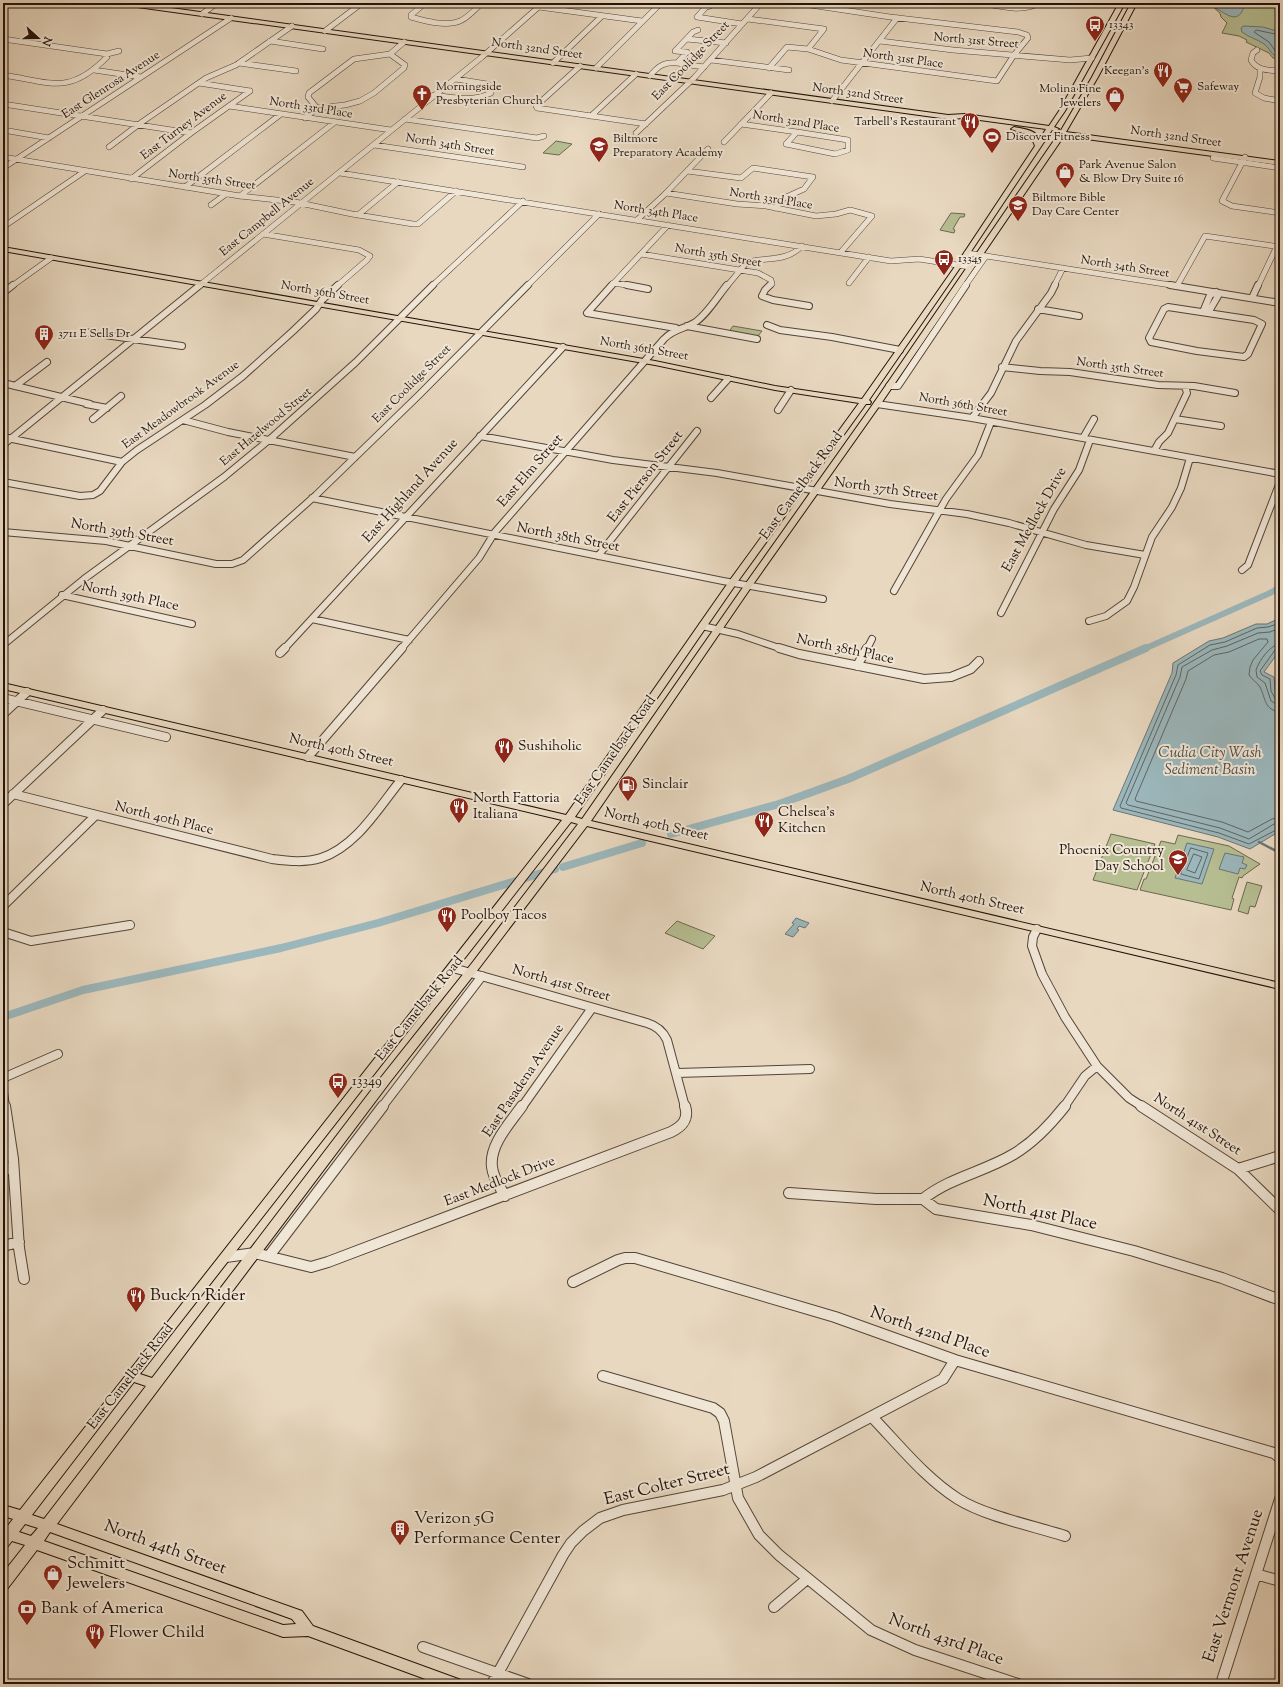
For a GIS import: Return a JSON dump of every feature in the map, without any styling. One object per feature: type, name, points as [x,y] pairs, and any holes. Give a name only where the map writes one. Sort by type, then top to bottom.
[{"type":"main road","name":"North 32nd Street","points":[[123,3],[948,117],[962,121],[1010,128],[1049,130]]},
{"type":"main road","name":"East Camelback Road","points":[[5,1536],[23,1517],[568,819],[733,582],[863,402],[959,265],[1072,95],[1122,3]]},
{"type":"main road","name":"East Camelback Road","points":[[3,1584],[386,1079],[544,878],[585,822],[889,386],[935,326],[970,267],[1046,156],[1065,133],[1134,3]]},
{"type":"main road","points":[[1105,33],[1117,34]]},
{"type":"main road","points":[[1072,95],[1084,96]]},
{"type":"main road","name":"North 32nd Street","points":[[948,117],[965,116],[1065,133],[1244,160],[1280,163]]},
{"type":"main road","points":[[1010,128],[1035,135],[1038,139],[1038,146]]},
{"type":"main road","points":[[1033,154],[1046,156]]},
{"type":"main road","points":[[997,207],[1010,209]]},
{"type":"main road","name":"North 36th Street","points":[[3,249],[481,332],[689,369],[728,379],[877,404]]},
{"type":"main road","points":[[919,323],[935,326]]},
{"type":"main road","name":"North 40th Street","points":[[3,686],[1280,986]]},
{"type":"main road","points":[[649,702],[665,706]]},
{"type":"main road","points":[[132,1376],[156,1384]]},
{"type":"main road","name":"North 44th Street","points":[[3,1510],[297,1615],[308,1630]]},
{"type":"main road","points":[[5,1536],[34,1544],[283,1631],[308,1630],[456,1684]]},
{"type":"street","points":[[202,14],[217,3]]},
{"type":"street","points":[[325,31],[362,3]]},
{"type":"street","points":[[425,3],[411,15],[411,17],[450,23],[458,22],[482,3]]},
{"type":"street","points":[[596,68],[661,3]]},
{"type":"street","points":[[717,3],[720,5],[711,4],[706,7],[697,17],[742,24]]},
{"type":"street","name":"East Coolidge Street","points":[[636,134],[711,60],[761,3]]},
{"type":"street","points":[[797,3],[1027,35],[1028,38],[1014,55]]},
{"type":"street","points":[[981,3],[1029,8],[1035,7],[1039,3]]},
{"type":"street","points":[[541,5],[642,22]]},
{"type":"street","name":"East Campbell Avenue","points":[[3,445],[487,53],[541,5]]},
{"type":"street","points":[[553,63],[602,16]]},
{"type":"street","name":"East Glenrosa Avenue","points":[[3,168],[231,18]]},
{"type":"street","points":[[832,101],[897,18]]},
{"type":"street","points":[[748,19],[824,29],[808,49],[787,47],[769,68]]},
{"type":"street","points":[[109,147],[138,124],[206,78],[240,63],[292,26]]},
{"type":"street","points":[[677,63],[687,52],[675,51],[693,32],[698,30]]},
{"type":"street","points":[[687,38],[726,43]]},
{"type":"street","points":[[3,39],[107,54],[119,51]]},
{"type":"street","points":[[270,41],[323,49]]},
{"type":"street","name":"North 31st Street","points":[[880,41],[953,50],[1102,63]]},
{"type":"street","points":[[317,108],[308,98],[309,93],[354,59],[390,54],[404,42]]},
{"type":"street","name":"North 31st Place","points":[[808,49],[836,59],[996,81],[1014,55]]},
{"type":"street","points":[[1257,50],[1253,53],[1251,60],[1260,70],[1260,80],[1255,88],[1255,93],[1264,98],[1280,101]]},
{"type":"street","points":[[3,75],[61,86],[94,70],[107,57],[107,54]]},
{"type":"street","points":[[305,118],[317,108],[355,103],[374,92],[404,68],[405,65],[403,62],[390,54]]},
{"type":"street","points":[[711,60],[789,70]]},
{"type":"street","name":"North 31st Street","points":[[1070,60],[1090,62]]},
{"type":"street","points":[[240,63],[296,71]]},
{"type":"street","points":[[650,76],[662,63],[677,63],[704,67]]},
{"type":"street","points":[[580,66],[536,106],[537,108],[646,124]]},
{"type":"street","points":[[94,70],[141,77]]},
{"type":"street","points":[[1260,70],[1280,71]]},
{"type":"street","points":[[591,116],[636,74]]},
{"type":"street","points":[[434,95],[474,99],[484,97],[491,93],[492,87],[487,84],[456,78]]},
{"type":"street","name":"East Turney Avenue","points":[[131,179],[191,132],[250,91],[199,83]]},
{"type":"street","points":[[724,142],[771,93]]},
{"type":"street","points":[[3,104],[191,132]]},
{"type":"street","name":"North 33rd Place","points":[[229,106],[391,130]]},
{"type":"street","points":[[185,187],[281,114]]},
{"type":"street","points":[[404,120],[431,122],[495,132],[537,138],[544,136],[541,134],[503,129],[495,132]]},
{"type":"street","points":[[240,196],[335,122]]},
{"type":"street","name":"North 32nd Place","points":[[741,124],[797,132],[848,140],[848,150],[835,154],[786,144],[797,132]]},
{"type":"street","points":[[3,130],[49,138]]},
{"type":"street","name":"North 34th Street","points":[[374,145],[523,167]]},
{"type":"street","points":[[637,220],[666,193],[708,149]]},
{"type":"street","name":"North 35th Street","points":[[3,158],[226,194],[302,203],[358,215],[418,224],[456,191]]},
{"type":"street","name":"North 32nd Street","points":[[1213,158],[1244,160],[1280,168]]},
{"type":"street","points":[[1244,160],[1222,201],[1226,204],[1280,213]]},
{"type":"street","points":[[687,170],[741,178],[753,168],[813,177],[804,189],[784,198],[775,208]]},
{"type":"street","points":[[3,227],[85,171]]},
{"type":"street","name":"North 34th Place","points":[[340,173],[869,257],[897,261],[919,259],[970,267]]},
{"type":"street","points":[[358,215],[398,182]]},
{"type":"street","name":"North 33rd Place","points":[[666,193],[775,208],[816,216],[836,214],[850,210],[872,216],[841,252]]},
{"type":"street","points":[[211,206],[226,194]]},
{"type":"street","name":"East Hazelwood Street","points":[[3,645],[62,595],[208,489],[269,440],[336,381],[400,319],[402,315],[523,201]]},
{"type":"street","name":"East Coolidge Street","points":[[237,563],[248,556],[355,457],[419,395],[599,214]]},
{"type":"street","points":[[668,225],[587,313],[676,328],[687,326],[694,323],[701,317],[747,262],[752,260],[788,257],[797,252],[802,246]]},
{"type":"street","name":"East Meadowbrook Avenue","points":[[3,482],[80,496],[93,494],[100,491],[106,486],[122,462],[243,376],[293,331],[322,300],[370,256],[368,253],[359,250],[263,234]]},
{"type":"street","points":[[1177,286],[1204,236],[1278,246],[1252,298]]},
{"type":"street","name":"North 34th Street","points":[[967,253],[1280,303]]},
{"type":"street","name":"North 35th Street","points":[[641,254],[758,273],[771,280],[772,284],[762,294],[762,296],[809,306]]},
{"type":"street","name":"East Camelback Road","points":[[935,326],[986,256]]},
{"type":"street","points":[[849,283],[869,257]]},
{"type":"street","points":[[3,292],[51,258]]},
{"type":"street","points":[[972,418],[991,393],[1002,367],[1016,341],[1055,287],[1064,268]]},
{"type":"street","points":[[613,283],[648,289]]},
{"type":"street","points":[[1206,312],[1210,295],[1216,292],[1218,296],[1217,302],[1206,312],[1168,307],[1164,309],[1149,338],[1151,342],[1204,352],[1244,357],[1248,354],[1261,326],[1261,322],[1206,312]]},
{"type":"street","points":[[1208,301],[1217,302]]},
{"type":"street","points":[[1038,309],[1079,316]]},
{"type":"street","points":[[767,325],[774,328],[826,339],[900,350]]},
{"type":"street","points":[[687,326],[757,339]]},
{"type":"street","name":"East Elm Street","points":[[308,758],[479,558],[494,535],[664,338],[676,328]]},
{"type":"street","points":[[84,332],[182,346]]},
{"type":"street","name":"East Highland Avenue","points":[[280,653],[563,347]]},
{"type":"street","points":[[15,386],[47,362]]},
{"type":"street","name":"North 35th Street","points":[[1002,367],[1032,371],[1070,372],[1158,385],[1185,386],[1235,393]]},
{"type":"street","points":[[712,398],[728,379]]},
{"type":"street","points":[[3,383],[61,399],[107,408]]},
{"type":"street","points":[[1154,451],[1159,442],[1168,433],[1187,394],[1185,386]]},
{"type":"street","points":[[778,410],[791,390]]},
{"type":"street","points":[[93,419],[121,396]]},
{"type":"street","name":"North 36th Street","points":[[877,404],[972,418],[1280,474]]},
{"type":"street","points":[[1174,418],[1221,426]]},
{"type":"street","name":"East Medlock Drive","points":[[1001,612],[1041,532],[1079,470],[1086,439],[1094,419]]},
{"type":"street","points":[[183,420],[228,432],[355,457]]},
{"type":"street","points":[[894,591],[950,492],[978,455],[991,422]]},
{"type":"street","name":"East Pierson Street","points":[[598,556],[697,431]]},
{"type":"street","name":"North 37th Street","points":[[480,436],[612,460],[717,474],[890,504],[991,518],[1086,545],[1145,555]]},
{"type":"street","points":[[3,437],[122,462]]},
{"type":"street","points":[[1090,621],[1106,616],[1127,601],[1137,580],[1152,537],[1179,493],[1190,458]]},
{"type":"street","points":[[1242,570],[1248,565],[1280,482]]},
{"type":"street","name":"North 38th Street","points":[[312,498],[749,585]]},
{"type":"street","name":"North 39th Street","points":[[3,532],[89,538],[216,564],[237,563]]},
{"type":"street","points":[[749,585],[823,599]]},
{"type":"street","name":"North 39th Place","points":[[62,595],[192,624]]},
{"type":"street","points":[[312,619],[409,640]]},
{"type":"street","name":"North 38th Place","points":[[702,626],[738,634],[799,654],[919,679],[935,680],[951,677],[971,669],[979,660]]},
{"type":"street","points":[[857,666],[872,639]]},
{"type":"street","points":[[3,714],[27,692]]},
{"type":"street","points":[[3,698],[166,737]]},
{"type":"street","points":[[3,804],[103,710]]},
{"type":"street","name":"North 40th Place","points":[[13,794],[272,859],[290,862],[310,860],[327,856],[341,848],[355,834],[401,780]]},
{"type":"street","points":[[3,906],[96,815]]},
{"type":"street","points":[[3,932],[31,941],[130,924]]},
{"type":"street","points":[[788,1193],[876,1199],[923,1199],[943,1184],[1001,1161],[1025,1147],[1053,1122],[1072,1097],[1088,1072],[1097,1066],[1065,1017],[1042,974],[1032,946],[1033,937],[1037,929]]},
{"type":"street","name":"North 41st Street","points":[[453,968],[651,1024],[660,1029]]},
{"type":"street","name":"East Camelback Road","points":[[269,1256],[482,976]]},
{"type":"street","name":"East Pasadena Avenue","points":[[505,1196],[492,1173],[492,1153],[501,1136],[592,1008]]},
{"type":"street","name":"East Medlock Drive","points":[[226,1257],[255,1253],[311,1267],[505,1196],[680,1127],[686,1120],[687,1113],[667,1040],[665,1034],[660,1029]]},
{"type":"street","points":[[3,1078],[58,1054]]},
{"type":"street","name":"North 41st Street","points":[[1097,1066],[1130,1098],[1238,1169],[1280,1210]]},
{"type":"street","points":[[677,1073],[810,1069]]},
{"type":"street","points":[[3,1092],[13,1168],[19,1242],[24,1279]]},
{"type":"street","points":[[1238,1169],[1280,1156]]},
{"type":"street","points":[[3,1170],[13,1168]]},
{"type":"street","name":"North 41st Place","points":[[923,1199],[936,1209],[1043,1228],[1138,1252],[1280,1300]]},
{"type":"street","points":[[3,1246],[19,1242]]},
{"type":"street","name":"North 42nd Place","points":[[573,1282],[584,1275],[629,1256],[835,1317],[955,1360],[1266,1451],[1280,1458]]},
{"type":"street","name":"East Colter Street","points":[[492,1684],[563,1555],[571,1543],[600,1518],[623,1510],[722,1490],[756,1477],[943,1379],[955,1360]]},
{"type":"street","name":"North 43rd Place","points":[[603,1376],[713,1408],[720,1413],[724,1421],[738,1498],[760,1535],[779,1555],[807,1579],[872,1630],[915,1650],[1018,1684]]},
{"type":"street","points":[[872,1417],[934,1482],[959,1500],[986,1512],[1065,1536]]},
{"type":"street","name":"East Vermont Avenue","points":[[1221,1684],[1280,1499]]},
{"type":"street","points":[[1256,1574],[1280,1581]]},
{"type":"street","points":[[774,1607],[807,1579]]},
{"type":"street","points":[[423,1647],[528,1684]]},
{"type":"green space","points":[[1179,3],[1280,3],[1280,59],[1273,58],[1269,53],[1246,42],[1247,40],[1239,36],[1222,33],[1227,23],[1221,17],[1220,13],[1213,7]]},
{"type":"green space","points":[[556,141],[572,144],[559,155],[543,153]]},
{"type":"green space","points":[[951,213],[965,214],[964,217],[960,217],[953,229],[955,230],[954,233],[940,230]]},
{"type":"green space","points":[[733,326],[762,331],[757,337],[728,333]]},
{"type":"green space","points":[[1111,834],[1155,844],[1137,890],[1093,880]]},
{"type":"green space","points":[[1178,835],[1229,846],[1260,864],[1242,878],[1239,877],[1232,898],[1234,899],[1231,910],[1140,890],[1161,841],[1175,844]]},
{"type":"green space","points":[[1247,882],[1262,886],[1255,907],[1250,906],[1248,914],[1238,911]]},
{"type":"green space","points":[[677,921],[715,936],[703,949],[665,933]]},
{"type":"water","points":[[1197,3],[1240,3],[1244,7],[1238,16],[1234,17],[1213,7]]},
{"type":"water","points":[[1243,26],[1263,27],[1280,32],[1280,58],[1272,54],[1264,44],[1242,32],[1241,28]]},
{"type":"water","name":"Cudia City Wash Sediment Basin","points":[[1280,618],[1280,650],[1264,672],[1274,677],[1275,690],[1280,699],[1280,831],[1250,849],[1218,837],[1113,810],[1172,673],[1173,663],[1209,641],[1223,638],[1256,624],[1267,624]]},
{"type":"water","points":[[1187,843],[1214,849],[1202,884],[1175,878]]},
{"type":"water","points":[[1225,853],[1244,857],[1242,863],[1247,865],[1245,869],[1240,868],[1238,874],[1219,869]]},
{"type":"water","points":[[796,918],[809,923],[805,928],[799,926],[797,929],[799,930],[793,937],[785,934],[794,924],[792,923]]},
{"type":"waterway","points":[[1144,649],[1270,593],[1280,587]]},
{"type":"waterway","points":[[671,834],[779,804],[848,779],[1146,648]]},
{"type":"waterway","points":[[1259,842],[1280,853]]},
{"type":"waterway","points":[[563,867],[642,843]]},
{"type":"waterway","points":[[3,1017],[83,990],[281,948],[378,923],[555,869]]},
{"type":"place","name":"13343","points":[[1095,42]]},
{"type":"place","name":"Keegan's","points":[[1163,88]]},
{"type":"place","name":"Safeway","points":[[1183,104]]},
{"type":"place","name":"Morningside Presbyterian Church","points":[[422,111]]},
{"type":"place","name":"Molina Fine Jewelers","points":[[1115,113]]},
{"type":"place","name":"Tarbell’s Restaurant","points":[[970,139]]},
{"type":"place","name":"Discover Fitness","points":[[992,154]]},
{"type":"place","name":"Biltmore Preparatory Academy","points":[[599,163]]},
{"type":"place","name":"Park Avenue Salon & Blow Dry Suite 16","points":[[1065,189]]},
{"type":"place","name":"Biltmore Bible Day Care Center","points":[[1018,222]]},
{"type":"place","name":"13345","points":[[944,276]]},
{"type":"place","name":"3711 E Sells Dr","points":[[44,351]]},
{"type":"place","name":"Sushiholic","points":[[504,764]]},
{"type":"place","name":"Sinclair","points":[[628,802]]},
{"type":"place","name":"North Fattoria Italiana","points":[[459,824]]},
{"type":"place","name":"Chelsea's Kitchen","points":[[764,838]]},
{"type":"place","name":"Phoenix Country Day School","points":[[1178,876]]},
{"type":"place","name":"Poolboy Tacos","points":[[447,933]]},
{"type":"place","name":"13349","points":[[338,1099]]},
{"type":"place","name":"Buck n Rider","points":[[136,1313]]},
{"type":"place","name":"Verizon 5G Performance Center","points":[[400,1546]]},
{"type":"place","name":"Schmitt Jewelers","points":[[53,1591]]},
{"type":"place","name":"Bank of America","points":[[27,1626]]},
{"type":"place","name":"Flower Child","points":[[95,1650]]}]
